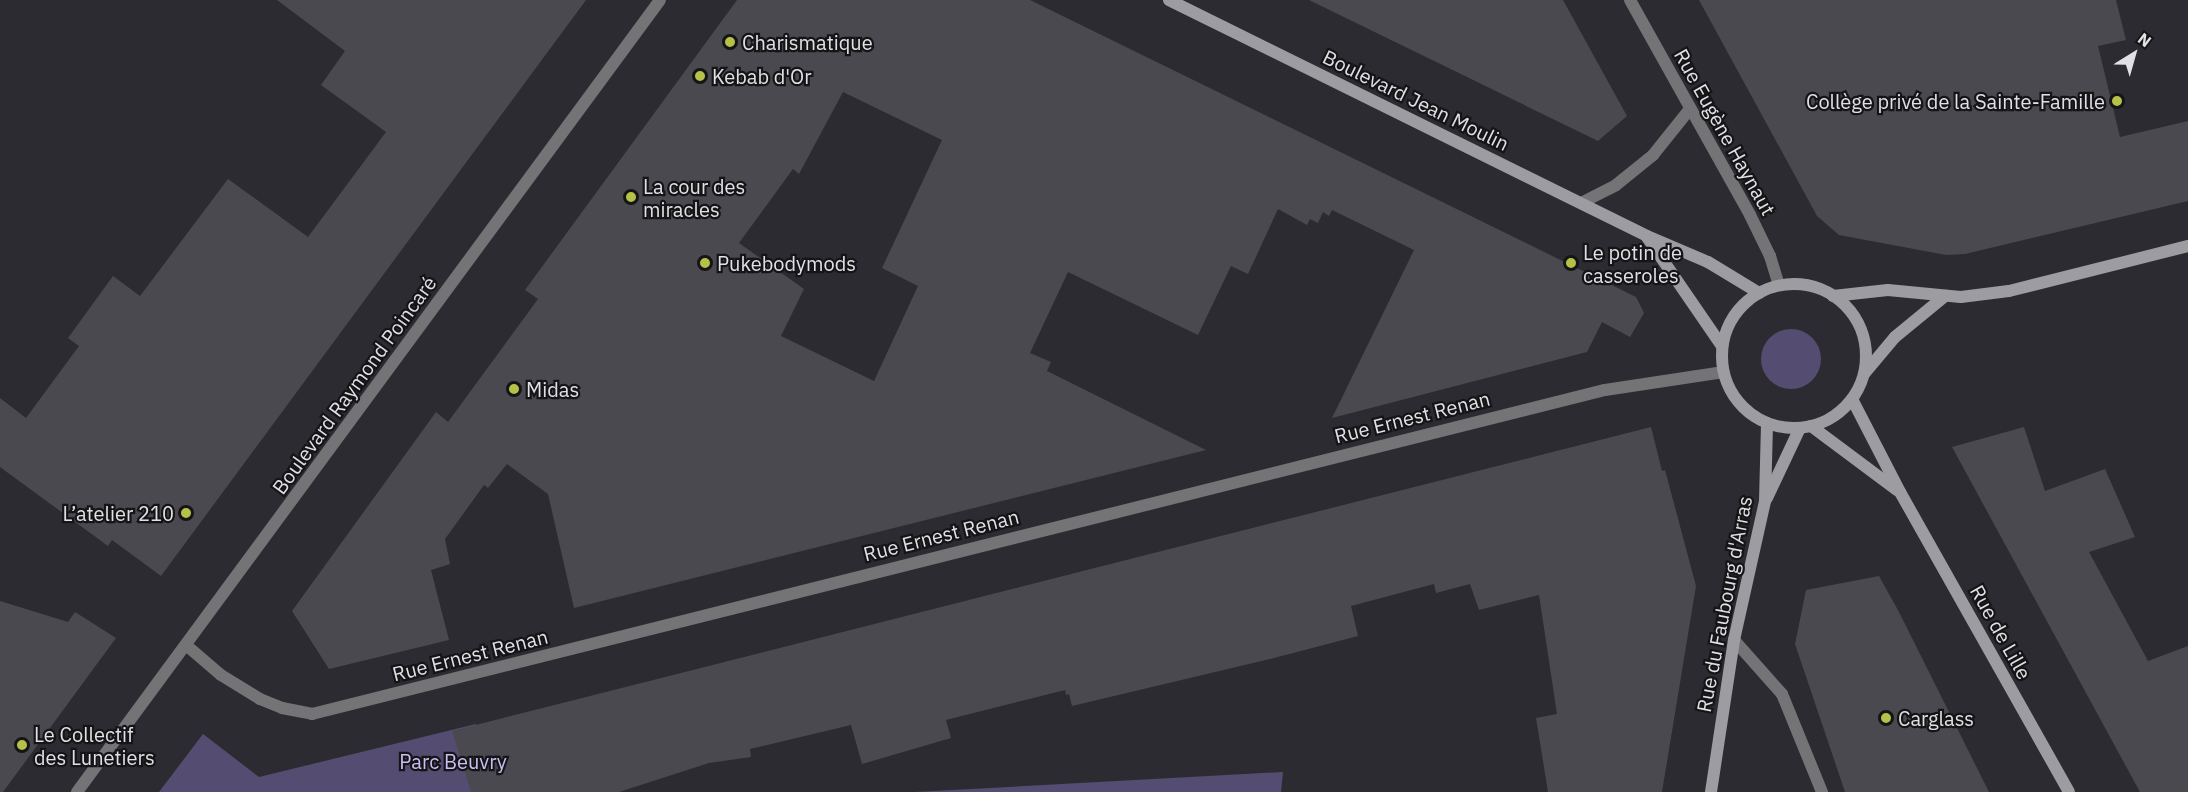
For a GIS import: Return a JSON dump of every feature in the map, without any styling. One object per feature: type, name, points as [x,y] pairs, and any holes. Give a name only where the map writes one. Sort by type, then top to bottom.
[{"type":"main road","name":"Boulevard Jean Moulin","points":[[1169,0],[1647,236],[1708,262],[1759,293]]},
{"type":"main road","name":"Boulevard Jean Moulin","points":[[1647,236],[1722,346]]},
{"type":"main road","points":[[1833,296],[1888,290],[1961,297],[2009,291],[2188,246]]},
{"type":"main road","points":[[1864,375],[1866,357],[1864,339],[1857,322],[1847,308],[1833,296],[1807,285],[1779,285],[1745,302],[1735,315],[1722,346],[1724,372],[1731,391],[1744,408],[1767,423],[1806,427],[1834,416],[1852,399],[1864,375],[1895,337],[1945,296]]},
{"type":"main road","name":"Rue de Lille","points":[[1852,399],[1900,492],[2069,792]]},
{"type":"main road","name":"Rue du Faubourg d'Arras","points":[[1712,792],[1734,640],[1765,501],[1767,423]]},
{"type":"main road","points":[[1765,501],[1806,427]]},
{"type":"main road","name":"Rue de Lille","points":[[1806,427],[1900,492]]},
{"type":"street","name":"Boulevard Raymond Poincaré","points":[[77,792],[660,0]]},
{"type":"street","name":"Rue Eugène Haynaut","points":[[1630,0],[1689,110],[1750,215],[1770,256],[1779,285]]},
{"type":"street","points":[[1581,203],[1616,185],[1653,155],[1689,110]]},
{"type":"street","name":"Rue Ernest Renan","points":[[186,645],[221,675],[260,699],[282,708],[312,714],[1605,390],[1724,372]]},
{"type":"street","points":[[1734,640],[1782,694],[1822,792]]},
{"type":"green space","points":[[1785,329],[1797,329],[1808,334],[1816,342],[1821,359],[1819,371],[1808,384],[1797,389],[1785,389],[1774,384],[1766,376],[1761,365],[1761,353],[1766,342],[1774,334]]},
{"type":"green space","name":"Parc Beuvry","points":[[476,724],[486,770],[480,792],[159,792],[203,734],[259,777]]},
{"type":"green space","points":[[1283,772],[1281,792],[915,792]]},
{"type":"building","points":[[277,0],[586,0],[161,576],[112,540],[108,546],[0,467],[0,398],[26,418],[79,346],[68,338],[113,276],[140,296],[228,179],[308,237],[386,132],[321,85],[345,51]]},
{"type":"building","points":[[737,0],[1030,0],[1636,297],[1644,313],[1630,337],[1602,322],[1587,352],[1332,418],[1414,250],[1332,210],[1329,216],[1323,212],[1318,223],[1310,219],[1307,225],[1278,209],[1248,274],[1231,266],[1198,335],[1068,272],[1030,353],[1051,362],[1047,371],[1206,450],[574,608],[548,494],[507,464],[488,488],[484,485],[445,539],[450,564],[431,570],[449,640],[329,669],[292,611],[436,412],[448,422],[538,299],[525,290]],"holes":[[[843,92],[942,140],[882,268],[918,286],[874,381],[781,336],[804,289],[739,243],[793,169],[799,174]]]},
{"type":"building","points":[[1309,0],[1563,0],[1627,116],[1598,141]]},
{"type":"building","points":[[1699,0],[2116,0],[2126,40],[2098,46],[2120,137],[2188,121],[2188,201],[1965,254],[1946,255],[1839,235],[1817,216]]},
{"type":"building","points":[[1651,427],[1696,586],[1662,792],[1548,792],[1536,718],[1557,714],[1539,595],[1479,610],[1470,584],[1436,593],[1434,584],[1351,606],[1358,636],[1274,658],[1072,706],[1069,694],[1066,695],[1065,690],[946,720],[951,738],[862,764],[851,725],[750,749],[751,757],[709,763],[619,792],[471,792],[452,731]]},
{"type":"building","points":[[2024,427],[2045,491],[2105,469],[2135,537],[2089,552],[2148,661],[2188,646],[2188,792],[2140,792],[1952,447]]},
{"type":"building","name":"Carglass","points":[[1879,576],[1989,792],[1845,792],[1795,644],[1806,590]]},
{"type":"building","points":[[0,601],[68,622],[75,612],[116,638],[3,792],[0,792]]},
{"type":"place","name":"Charismatique","points":[[730,42]]},
{"type":"place","name":"Kebab d'Or","points":[[700,76]]},
{"type":"place","name":"Collège privé de la Sainte-Famille","points":[[2117,101]]},
{"type":"place","name":"La cour des miracles","points":[[631,197]]},
{"type":"place","name":"Pukebodymods","points":[[705,263]]},
{"type":"place","name":"Le potin de casseroles","points":[[1571,263]]},
{"type":"place","name":"Midas","points":[[514,389]]},
{"type":"place","name":"L’atelier 210","points":[[186,513]]},
{"type":"place","name":"Carglass","points":[[1886,718]]},
{"type":"place","name":"Le Collectif des Lunetiers","points":[[22,745]]}]
